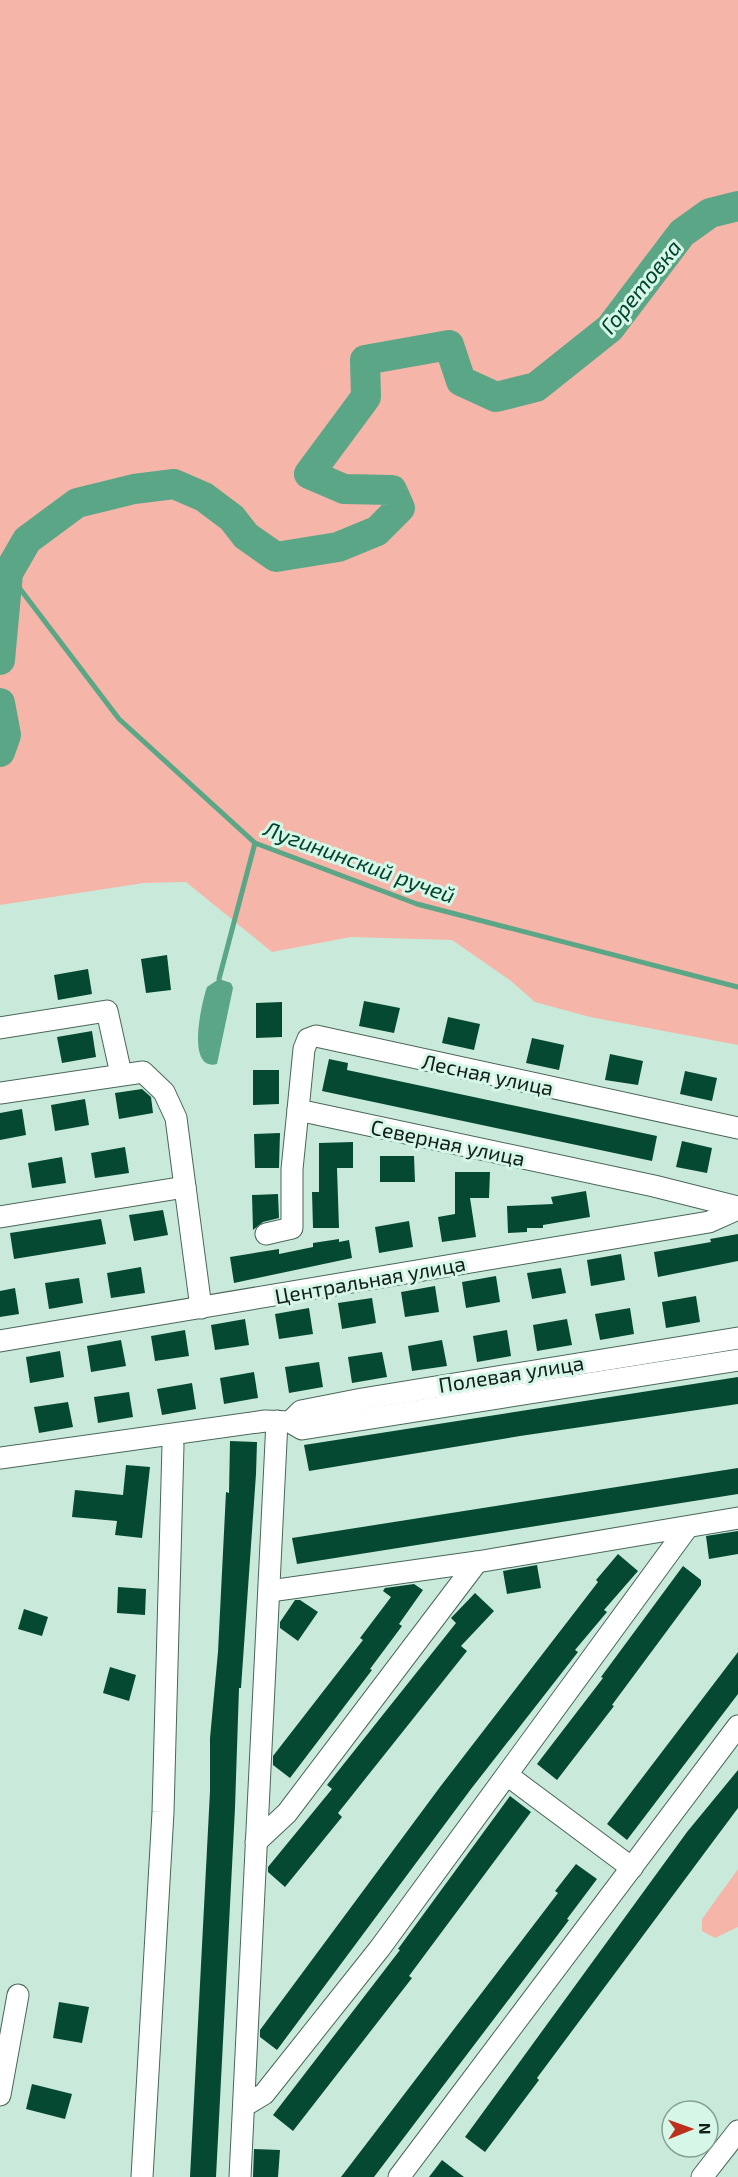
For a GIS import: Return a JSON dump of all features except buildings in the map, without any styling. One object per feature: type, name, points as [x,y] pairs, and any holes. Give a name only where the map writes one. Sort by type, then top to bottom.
[{"type":"street","points":[[0,1028],[107,1011],[121,1074]]},
{"type":"street","name":"Лесная улица","points":[[298,1110],[304,1049],[308,1039],[316,1036],[738,1128]]},
{"type":"street","points":[[0,1093],[143,1072],[164,1092],[176,1118],[201,1308]]},
{"type":"street","points":[[266,1234],[292,1228],[291,1169],[298,1110]]},
{"type":"street","name":"Северная улица","points":[[298,1110],[654,1185],[738,1208]]},
{"type":"street","points":[[0,1217],[185,1187]]},
{"type":"street","name":"Центральная улица","points":[[0,1341],[709,1222],[738,1208]]},
{"type":"street","name":"Полевая улица","points":[[0,1458],[284,1421],[301,1411],[539,1368],[738,1338]]},
{"type":"street","name":"Полевая улица","points":[[284,1421],[302,1429],[738,1360]]},
{"type":"street","points":[[539,1368],[543,1390]]},
{"type":"street","points":[[240,2177],[270,1591],[284,1421]]},
{"type":"street","points":[[142,2177],[164,1812],[173,1445]]},
{"type":"street","points":[[270,1591],[477,1562],[738,1518]]},
{"type":"street","points":[[244,2106],[264,2094],[380,1948],[687,1528]]},
{"type":"street","points":[[256,1842],[287,1813],[477,1562]]},
{"type":"street","points":[[399,2177],[738,1726]]},
{"type":"street","points":[[507,1775],[632,1868]]},
{"type":"street","points":[[0,2095],[18,1995]]},
{"type":"street","points":[[702,2177],[738,2131]]},
{"type":"shaded area","points":[[0,0],[738,0],[738,1045],[590,1017],[535,1002],[511,981],[452,940],[351,937],[272,952],[186,882],[144,883],[0,905]]},
{"type":"shaded area","points":[[219,979],[231,983],[233,988],[217,1064],[207,1064],[201,1057],[198,1047],[198,1034],[207,987]]},
{"type":"shaded area","points":[[738,1869],[738,1927],[715,1938],[702,1931],[702,1919]]},
{"type":"waterway","name":"Горетовка","points":[[0,660],[8,573],[27,540],[77,503],[134,489],[174,484],[204,497],[232,518],[246,536],[276,557],[338,547],[377,531],[400,508],[392,490],[344,489],[309,474],[366,397],[365,360],[449,345],[461,381],[496,397],[536,387],[610,328],[682,233],[710,213],[738,206]]},
{"type":"waterway","name":"Лугининский ручей","points":[[8,573],[119,719],[255,843],[417,904],[738,987]]},
{"type":"waterway","name":"Горетовка","points":[[0,703],[6,735],[0,752]]},
{"type":"waterway","points":[[219,979],[255,843]]}]
